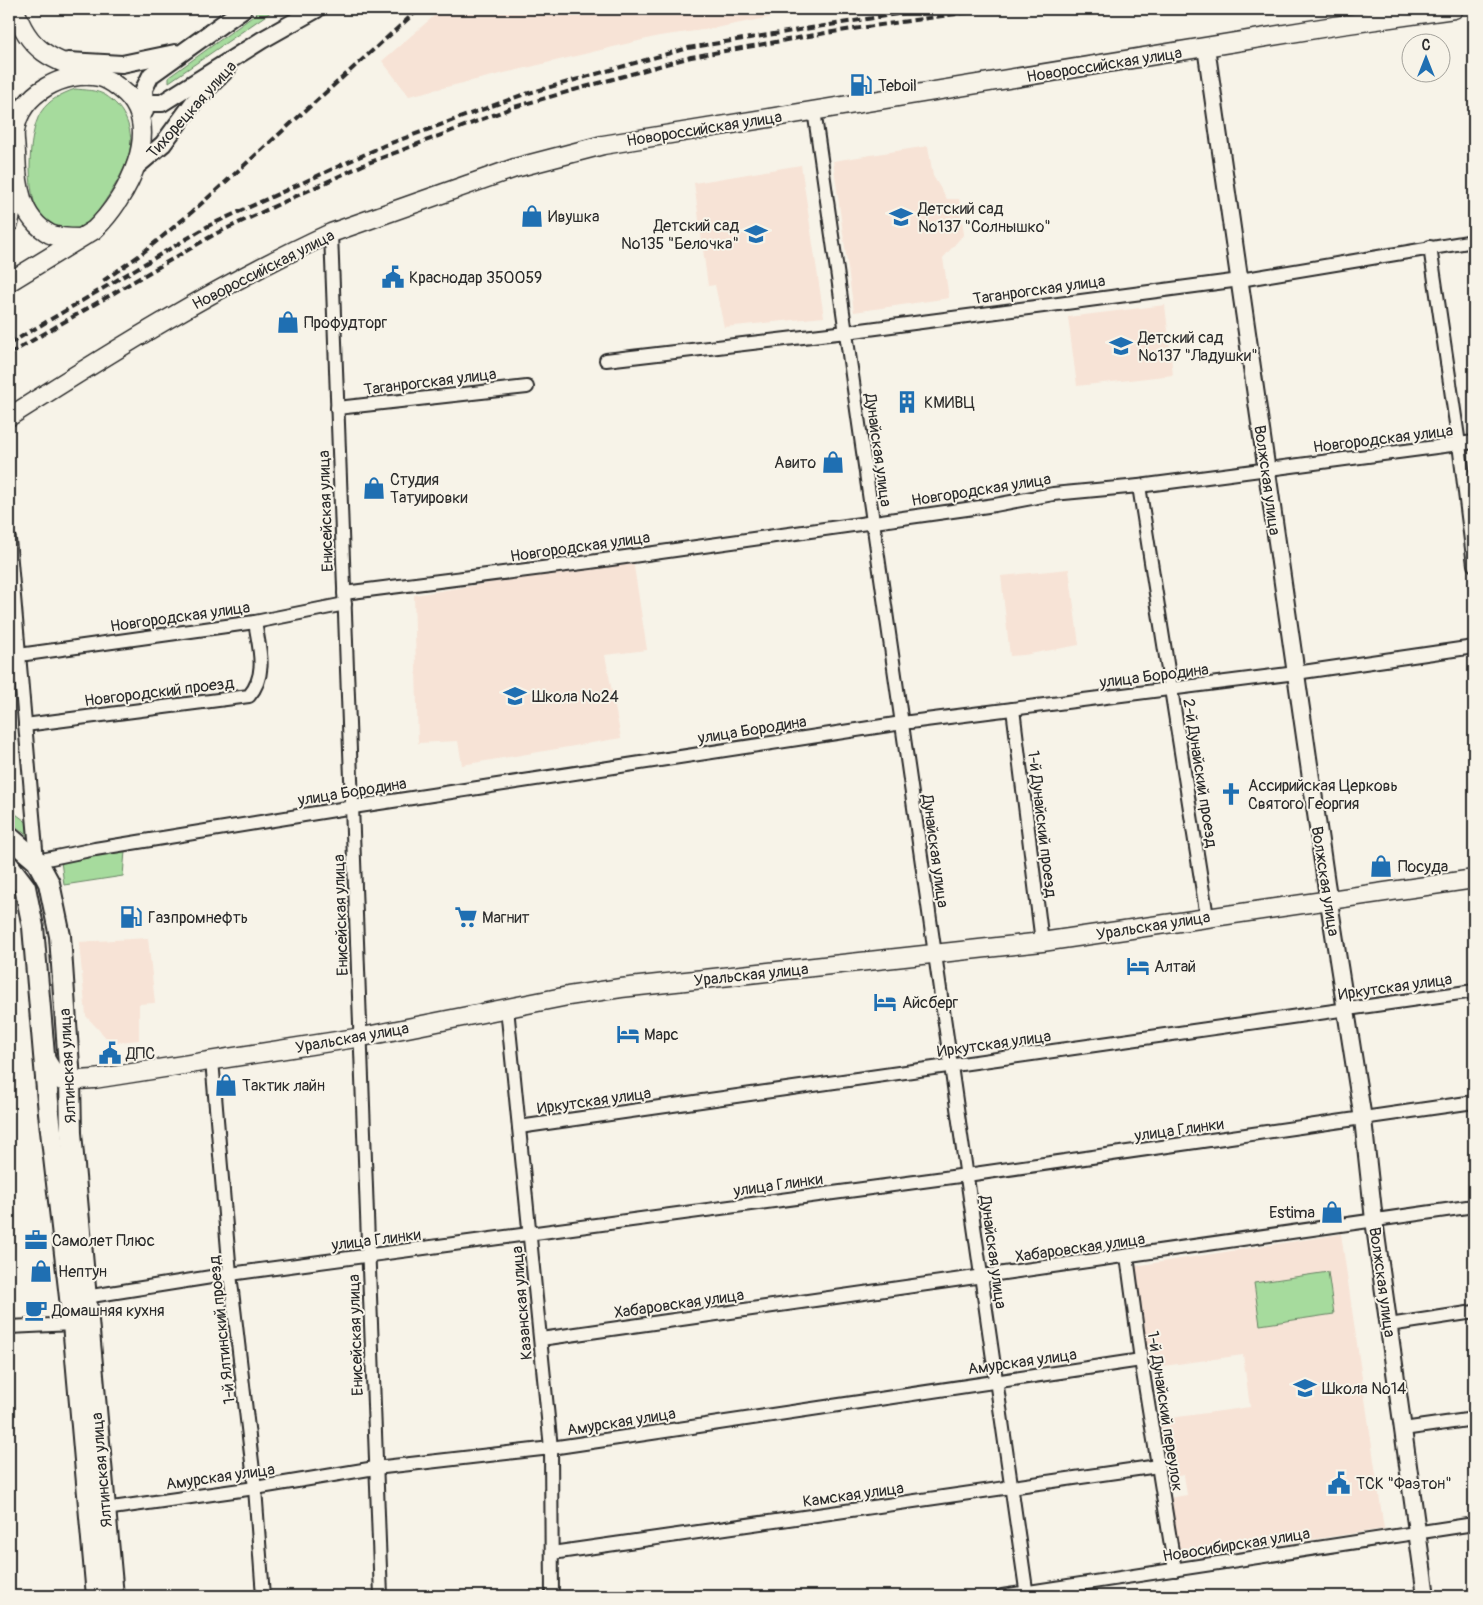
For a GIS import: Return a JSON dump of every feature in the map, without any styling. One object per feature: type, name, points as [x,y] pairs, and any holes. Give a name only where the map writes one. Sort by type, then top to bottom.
[{"type":"main road","points":[[9,282],[67,248],[94,230],[105,219],[139,158],[142,130],[136,99],[108,80],[57,60],[38,50],[28,39],[20,25],[15,9]]},
{"type":"main road","name":"Новороссийская улица","points":[[9,417],[141,334],[261,268],[331,233],[515,168],[603,145],[1206,47],[1454,9]]},
{"type":"main road","points":[[15,130],[27,106],[44,89],[54,83],[65,78],[85,75],[108,80]]},
{"type":"main road","points":[[9,102],[15,130],[17,187],[9,223]]},
{"type":"main road","points":[[17,187],[30,213],[42,228],[59,237],[80,238]]},
{"type":"main road","points":[[9,837],[37,861]]},
{"type":"main road","name":"Ялтинская улица","points":[[37,861],[49,883],[60,936],[70,1081],[70,1133],[113,1596]]},
{"type":"main road","name":"Ялтинская улица","points":[[9,866],[25,888],[33,927],[44,1056],[73,1324],[98,1596]]},
{"type":"main road","name":"Уральская улица","points":[[70,1081],[362,1037],[507,1008],[621,988],[1042,942],[1474,879]]},
{"type":"main road","points":[[44,1056],[56,1076],[62,1081],[70,1081]]},
{"type":"street","points":[[136,99],[151,75],[243,9]]},
{"type":"street","name":"Тихорецкая улица","points":[[136,99],[153,104],[169,99],[244,51],[317,9]]},
{"type":"street","name":"Волжская улица","points":[[1206,47],[1329,900],[1363,1119],[1374,1220],[1426,1596]]},
{"type":"street","points":[[108,80],[189,48]]},
{"type":"street","name":"Тихорецкая улица","points":[[139,158],[163,144],[193,103],[244,51]]},
{"type":"street","points":[[57,60],[122,64],[172,54]]},
{"type":"street","name":"Дунайская улица","points":[[814,110],[1027,1594]]},
{"type":"street","name":"Енисейская улица","points":[[331,233],[362,1037],[375,1468],[381,1596]]},
{"type":"street","name":"Таганрогская улица","points":[[606,360],[846,332],[1240,280],[1474,241]]},
{"type":"street","points":[[1430,247],[1459,444],[1474,565]]},
{"type":"street","name":"Таганрогская улица","points":[[337,408],[527,387]]},
{"type":"street","name":"Новгородская улица","points":[[19,655],[255,622],[344,598],[872,521],[995,505],[1053,494],[1139,486],[1474,442]]},
{"type":"street","name":"2-й Дунайский проезд","points":[[1139,486],[1207,917]]},
{"type":"street","name":"Ялтинская улица","points":[[9,539],[37,861]]},
{"type":"street","name":"Новгородский проезд","points":[[25,725],[249,696],[258,686],[262,669],[255,622]]},
{"type":"street","name":"улица Бородина","points":[[37,861],[94,849],[353,807],[902,723],[1296,673],[1474,646]]},
{"type":"street","name":"1-й Дунайский проезд","points":[[1013,709],[1042,942]]},
{"type":"street","name":"Иркутская улица","points":[[519,1127],[1474,991]]},
{"type":"street","name":"Казанская улица","points":[[507,1008],[551,1448],[552,1596]]},
{"type":"street","name":"1-й Ялтинский проезд","points":[[212,1060],[230,1274],[255,1488],[263,1596]]},
{"type":"street","name":"улица Глинки","points":[[85,1297],[230,1274],[368,1257],[966,1175],[1474,1102]]},
{"type":"street","name":"Хабаровская улица","points":[[541,1339],[1474,1206]]},
{"type":"street","name":"1-й Дунайский переулок","points":[[1128,1256],[1141,1360],[1175,1570]]},
{"type":"street","points":[[1389,1325],[1474,1312]]},
{"type":"street","points":[[9,1327],[73,1324]]},
{"type":"street","name":"Амурская улица","points":[[105,1509],[255,1488],[375,1468],[551,1448],[1141,1360]]},
{"type":"street","points":[[1403,1430],[1474,1419]]},
{"type":"street","name":"Камская улица","points":[[552,1553],[1158,1466]]},
{"type":"street","name":"Новосибирская улица","points":[[1002,1596],[1027,1594],[1474,1524]]},
{"type":"shaded area","points":[[442,9],[785,9],[787,14],[710,29],[659,36],[409,96],[382,61]]},
{"type":"shaded area","name":"Детский сад №137 \"Солнышко\"","points":[[928,146],[933,176],[947,199],[959,199],[964,234],[943,258],[949,298],[854,312],[833,161]]},
{"type":"shaded area","name":"Детский сад №135 \"Белочка\"","points":[[801,165],[824,317],[724,327],[715,285],[708,286],[694,183]]},
{"type":"shaded area","name":"Детский сад №137 \"Ладушки\"","points":[[1165,305],[1173,375],[1077,386],[1068,317]]},
{"type":"shaded area","name":"Школа №24","points":[[633,560],[647,650],[605,655],[621,738],[462,765],[458,741],[418,743],[414,595]]},
{"type":"shaded area","points":[[1069,569],[1079,645],[1010,656],[1001,576]]},
{"type":"shaded area","points":[[148,938],[155,1003],[139,1004],[139,1040],[111,1043],[86,1016],[79,942]]},
{"type":"shaded area","name":"Школа №14","points":[[1341,1234],[1384,1529],[1178,1559],[1169,1498],[1187,1495],[1184,1475],[1165,1478],[1156,1420],[1250,1407],[1243,1355],[1149,1368],[1135,1266]]},
{"type":"green space","points":[[263,9],[275,9],[169,82],[169,77]]},
{"type":"green space","points":[[75,89],[102,93],[118,106],[127,121],[131,146],[126,164],[116,183],[86,227],[61,230],[46,223],[39,214],[34,201],[31,186],[31,152],[36,122],[41,112],[56,98]]},
{"type":"green space","points":[[9,809],[28,823],[29,837],[9,821]]},
{"type":"green space","points":[[125,851],[123,876],[64,885],[61,861]]},
{"type":"green space","points":[[1328,1272],[1334,1314],[1260,1325],[1254,1283]]},
{"type":"railway","points":[[103,281],[140,255],[192,212],[419,9]]},
{"type":"railway","points":[[9,344],[210,225],[383,146],[522,95],[688,48],[928,9]]},
{"type":"railway","points":[[9,354],[217,233],[363,165],[514,107],[691,57],[826,33],[990,9]]},
{"type":"place","name":"Teboil","points":[[861,85]]},
{"type":"place","name":"Ивушка","points":[[532,216]]},
{"type":"place","name":"Детский сад №137 \"Солнышко\"","points":[[901,217]]},
{"type":"place","name":"Детский сад №135 \"Белочка\"","points":[[756,234]]},
{"type":"place","name":"Краснодар 350059","points":[[393,277]]},
{"type":"place","name":"Профудторг","points":[[288,322]]},
{"type":"place","name":"Детский сад №137 \"Ладушки\"","points":[[1121,346]]},
{"type":"place","name":"КМИВЦ","points":[[907,402]]},
{"type":"place","name":"Авито","points":[[833,462]]},
{"type":"place","name":"Студия Татуировки","points":[[374,488]]},
{"type":"place","name":"Школа №24","points":[[515,696]]},
{"type":"place","name":"Ассирийская Церковь Святого Георгия","points":[[1231,794]]},
{"type":"place","name":"Посуда","points":[[1381,866]]},
{"type":"place","name":"Газпромнефть","points":[[131,917]]},
{"type":"place","name":"Магнит","points":[[466,917]]},
{"type":"place","name":"Алтай","points":[[1138,966]]},
{"type":"place","name":"Айсберг","points":[[885,1002]]},
{"type":"place","name":"Марс","points":[[628,1034]]},
{"type":"place","name":"ДПС","points":[[110,1053]]},
{"type":"place","name":"Тактик лайн","points":[[226,1085]]},
{"type":"place","name":"Estima","points":[[1332,1212]]},
{"type":"place","name":"Самолет Плюс","points":[[36,1240]]},
{"type":"place","name":"Нептун","points":[[41,1271]]},
{"type":"place","name":"Домашняя кухня","points":[[36,1310]]},
{"type":"place","name":"Школа №14","points":[[1305,1388]]},
{"type":"place","name":"ТСК \"Фаэтон\"","points":[[1339,1483]]}]
